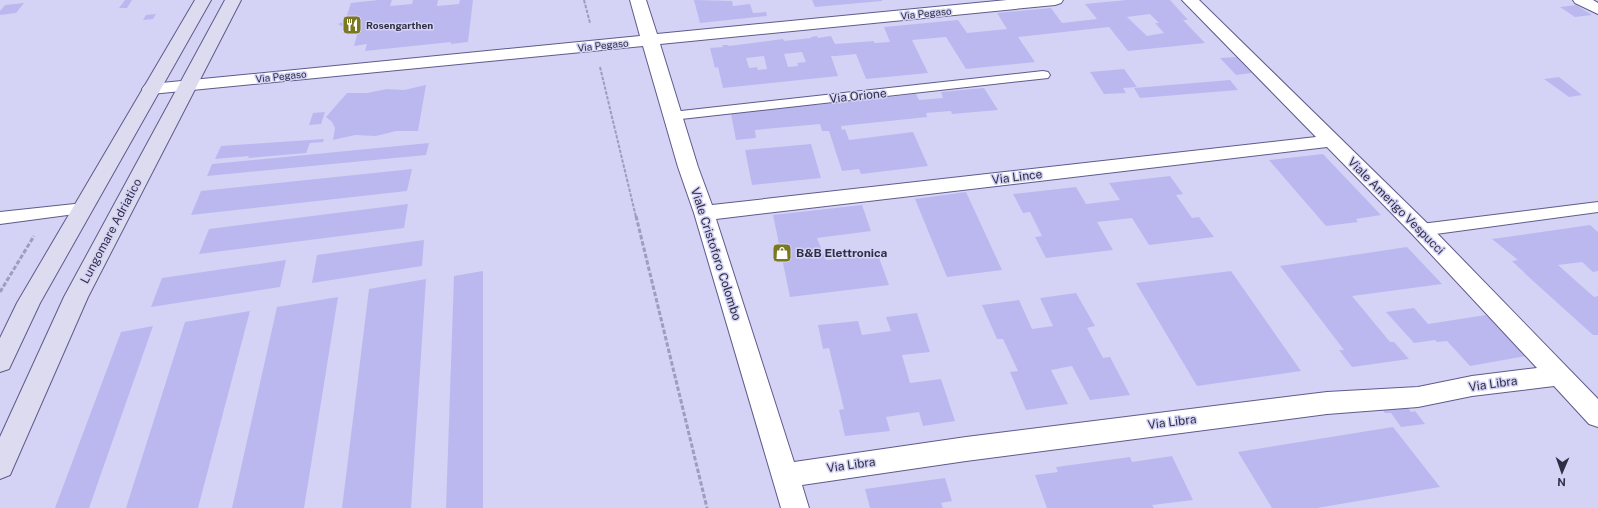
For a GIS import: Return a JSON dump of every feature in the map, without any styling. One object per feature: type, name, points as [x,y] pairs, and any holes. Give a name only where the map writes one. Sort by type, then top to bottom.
[{"type":"street","points":[[0,362],[29,302],[203,0]]},
{"type":"street","name":"Lungomare Adriatico","points":[[0,467],[76,297],[233,0]]},
{"type":"street","name":"Viale Cristoforo Colombo","points":[[638,0],[672,116],[704,213],[795,508]]},
{"type":"street","name":"Via Pegaso","points":[[152,89],[1055,0]]},
{"type":"street","name":"Viale Amerigo Vespucci","points":[[1190,0],[1421,230],[1598,416]]},
{"type":"street","points":[[1580,0],[1598,9]]},
{"type":"street","name":"Via Lince","points":[[704,213],[1331,141]]},
{"type":"street","name":"Via Libra","points":[[784,476],[966,449],[1327,403],[1418,397],[1472,386],[1560,375]]},
{"type":"lane","name":"Via Orione","points":[[672,116],[1043,75]]},
{"type":"lane","points":[[1421,230],[1598,207]]},
{"type":"lane","points":[[0,218],[84,208]]},
{"type":"path","points":[[584,0],[591,29]]},
{"type":"path","points":[[599,64],[707,508]]},
{"type":"building","points":[[125,0],[132,0],[127,8],[119,8]]},
{"type":"building","points":[[392,0],[390,6],[412,4],[413,0],[438,0],[437,6],[459,4],[460,0],[473,0],[468,42],[451,44],[451,42],[365,51],[367,44],[354,46],[360,24],[341,26],[338,24],[345,21],[351,3]]},
{"type":"building","points":[[694,0],[732,1],[733,6],[750,4],[753,13],[766,12],[767,16],[700,23]]},
{"type":"building","points":[[812,0],[882,0],[882,1],[815,7]]},
{"type":"building","points":[[1127,0],[1170,0],[1188,20],[1183,20],[1205,43],[1128,51],[1109,27],[1018,37],[1035,62],[966,69],[946,37],[912,40],[928,73],[866,79],[856,54],[831,56],[838,76],[723,88],[718,67],[715,68],[710,48],[723,47],[722,45],[729,46],[783,39],[784,41],[817,36],[818,38],[831,36],[835,44],[874,41],[874,43],[890,42],[884,27],[958,20],[967,33],[1007,29],[997,13],[1051,8],[1062,23],[1097,19],[1085,4]],"holes":[[[1150,14],[1159,23],[1155,23],[1164,33],[1147,36],[1127,17]],[[802,52],[806,62],[797,63],[798,66],[788,67],[784,54]],[[764,56],[767,69],[758,70],[757,67],[749,68],[746,58]]]},
{"type":"building","points":[[24,3],[16,13],[0,15],[0,11],[5,5]]},
{"type":"building","points":[[1576,5],[1592,15],[1575,17],[1560,7]]},
{"type":"building","points":[[156,14],[153,19],[143,20],[146,15]]},
{"type":"building","points":[[1236,57],[1252,73],[1236,75],[1220,58]]},
{"type":"building","points":[[1124,69],[1137,87],[1123,88],[1126,93],[1104,94],[1090,72]]},
{"type":"building","points":[[1559,77],[1582,95],[1569,97],[1544,79]]},
{"type":"building","points":[[1230,80],[1238,90],[1140,98],[1134,88]]},
{"type":"building","points":[[426,85],[418,131],[396,131],[376,136],[355,135],[333,140],[335,128],[332,122],[326,117],[347,93],[367,93],[387,89],[404,90]]},
{"type":"building","points":[[984,88],[998,110],[952,114],[951,111],[926,113],[927,117],[841,126],[842,130],[845,129],[849,140],[913,132],[928,166],[861,174],[859,169],[842,171],[829,131],[822,131],[820,124],[755,130],[756,138],[736,140],[731,114],[749,112],[749,110],[789,108],[788,105],[815,103],[816,105],[916,94],[919,100],[943,98],[941,92]]},
{"type":"building","points":[[325,112],[321,124],[309,125],[313,113]]},
{"type":"building","points":[[324,139],[323,142],[310,143],[306,153],[215,159],[221,146]]},
{"type":"building","points":[[429,143],[426,155],[207,176],[212,164]]},
{"type":"building","points":[[811,144],[821,178],[752,185],[745,150]]},
{"type":"building","points":[[1323,154],[1381,215],[1356,219],[1358,222],[1326,226],[1269,160]]},
{"type":"building","points":[[412,169],[407,191],[191,215],[201,191]]},
{"type":"building","points":[[1170,176],[1183,194],[1176,195],[1192,218],[1199,217],[1214,237],[1149,245],[1132,218],[1097,222],[1113,250],[1046,258],[1035,237],[1042,236],[1030,212],[1023,213],[1013,194],[1076,187],[1086,204],[1120,200],[1109,183]]},
{"type":"building","points":[[966,192],[1002,270],[947,277],[915,199]]},
{"type":"building","points":[[408,204],[404,228],[199,254],[209,229]]},
{"type":"building","points":[[862,205],[871,231],[817,238],[826,260],[878,255],[889,285],[790,297],[773,215]]},
{"type":"building","points":[[1590,225],[1598,232],[1598,271],[1593,272],[1582,262],[1558,265],[1594,297],[1598,296],[1598,335],[1593,335],[1532,280],[1512,261],[1518,260],[1492,239]]},
{"type":"building","points":[[424,240],[422,266],[312,283],[317,255]]},
{"type":"building","points":[[1407,247],[1442,284],[1352,296],[1390,342],[1394,342],[1409,359],[1352,367],[1339,350],[1344,350],[1280,266]]},
{"type":"building","points":[[286,260],[280,287],[151,307],[162,278]]},
{"type":"building","points":[[483,271],[483,508],[446,508],[454,276]]},
{"type":"building","points":[[1231,271],[1301,371],[1197,386],[1136,283]]},
{"type":"building","points":[[426,279],[411,508],[342,508],[369,289]]},
{"type":"building","points":[[1076,293],[1095,326],[1087,328],[1103,358],[1110,357],[1130,395],[1090,400],[1072,366],[1051,370],[1068,404],[1026,410],[1010,372],[1018,371],[1003,339],[997,339],[982,305],[1019,300],[1032,329],[1053,326],[1040,298]]},
{"type":"building","points":[[338,297],[304,508],[232,508],[277,307]]},
{"type":"building","points":[[1414,308],[1428,324],[1486,315],[1526,356],[1470,366],[1447,341],[1437,342],[1435,340],[1414,343],[1386,312]]},
{"type":"building","points":[[250,311],[198,508],[126,508],[185,322]]},
{"type":"building","points":[[917,313],[930,352],[902,355],[910,383],[941,379],[955,421],[923,426],[919,412],[886,417],[890,431],[845,436],[839,410],[844,409],[829,348],[823,349],[818,325],[858,321],[862,335],[891,331],[886,317]]},
{"type":"building","points":[[153,326],[89,508],[55,508],[121,332]]},
{"type":"building","points":[[1402,400],[1411,412],[1415,411],[1425,424],[1401,427],[1391,413],[1385,413],[1378,403]]},
{"type":"building","points":[[1393,427],[1440,487],[1317,508],[1272,508],[1238,452]]},
{"type":"building","points":[[1172,456],[1193,500],[1152,505],[1154,508],[1047,508],[1035,475],[1058,472],[1056,467],[1130,457],[1132,462]]},
{"type":"building","points":[[945,478],[952,501],[941,503],[943,508],[870,508],[865,489]]},
{"type":"place","name":"Rosengarthen","points":[[352,25]]},
{"type":"place","name":"B&B Elettronica","points":[[782,253]]}]
